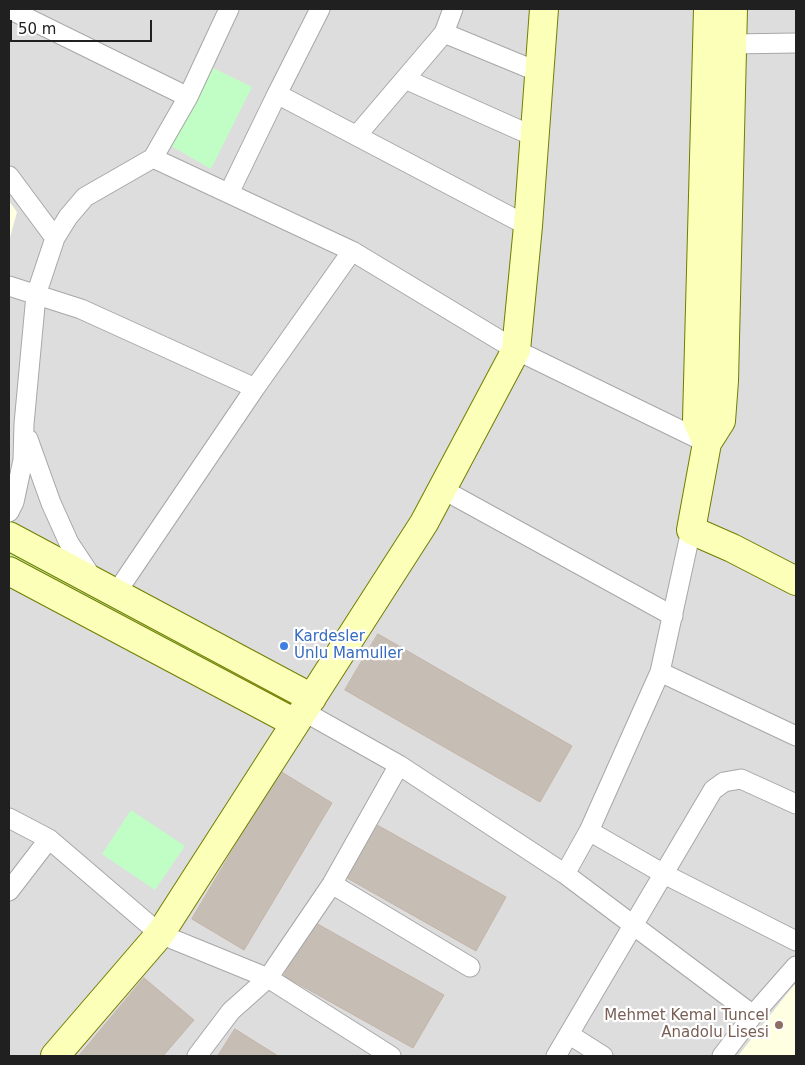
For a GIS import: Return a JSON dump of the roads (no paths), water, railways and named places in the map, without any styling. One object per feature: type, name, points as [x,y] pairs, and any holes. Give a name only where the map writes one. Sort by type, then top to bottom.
[{"type":"main road","points":[[55,1056],[160,934],[424,523],[516,350],[541,73],[544,9]]},
{"type":"main road","points":[[707,443],[697,420],[708,9]]},
{"type":"main road","points":[[733,9],[724,381],[721,421],[707,443],[691,530],[732,548],[796,581]]},
{"type":"main road","points":[[9,536],[105,587],[303,711]]},
{"type":"main road","points":[[9,571],[303,711]]},
{"type":"street","points":[[9,9],[188,97]]},
{"type":"street","points":[[9,512],[14,502],[23,460],[24,424],[36,295],[55,238],[68,217],[85,198],[153,158],[188,97],[230,9]]},
{"type":"street","points":[[229,193],[320,9]]},
{"type":"street","points":[[358,134],[444,34],[454,9]]},
{"type":"street","points":[[444,34],[541,73]]},
{"type":"street","points":[[732,44],[796,43]]},
{"type":"street","points":[[404,79],[535,137]]},
{"type":"street","points":[[277,94],[358,134],[528,226]]},
{"type":"street","points":[[153,158],[352,252],[516,350],[707,443]]},
{"type":"street","points":[[9,176],[55,238]]},
{"type":"street","points":[[24,424],[41,478],[69,543],[105,587],[255,388],[352,252]]},
{"type":"street","points":[[9,286],[81,309],[255,388]]},
{"type":"street","points":[[9,464],[24,424]]},
{"type":"street","points":[[442,489],[672,616]]},
{"type":"street","points":[[565,874],[589,831],[660,672],[691,530]]},
{"type":"street","points":[[660,672],[796,736]]},
{"type":"street","points":[[303,711],[399,765],[565,874],[753,1015]]},
{"type":"street","points":[[196,1056],[232,1011],[268,978],[332,884],[399,765]]},
{"type":"street","points":[[556,1056],[713,790],[724,782],[740,779],[796,804]]},
{"type":"street","points":[[9,818],[49,839],[160,934],[268,978],[390,1056]]},
{"type":"street","points":[[589,831],[664,874],[796,941]]},
{"type":"street","points":[[9,891],[49,839]]},
{"type":"street","points":[[332,884],[470,967]]},
{"type":"street","points":[[722,1056],[753,1015],[796,966]]},
{"type":"street","points":[[570,1035],[603,1056]]},
{"type":"place","name":"Kardesler Unlu Mamuller","points":[[284,646]]},
{"type":"place","name":"Mehmet Kemal Tuncel Anadolu Lisesi","points":[[779,1025]]}]
